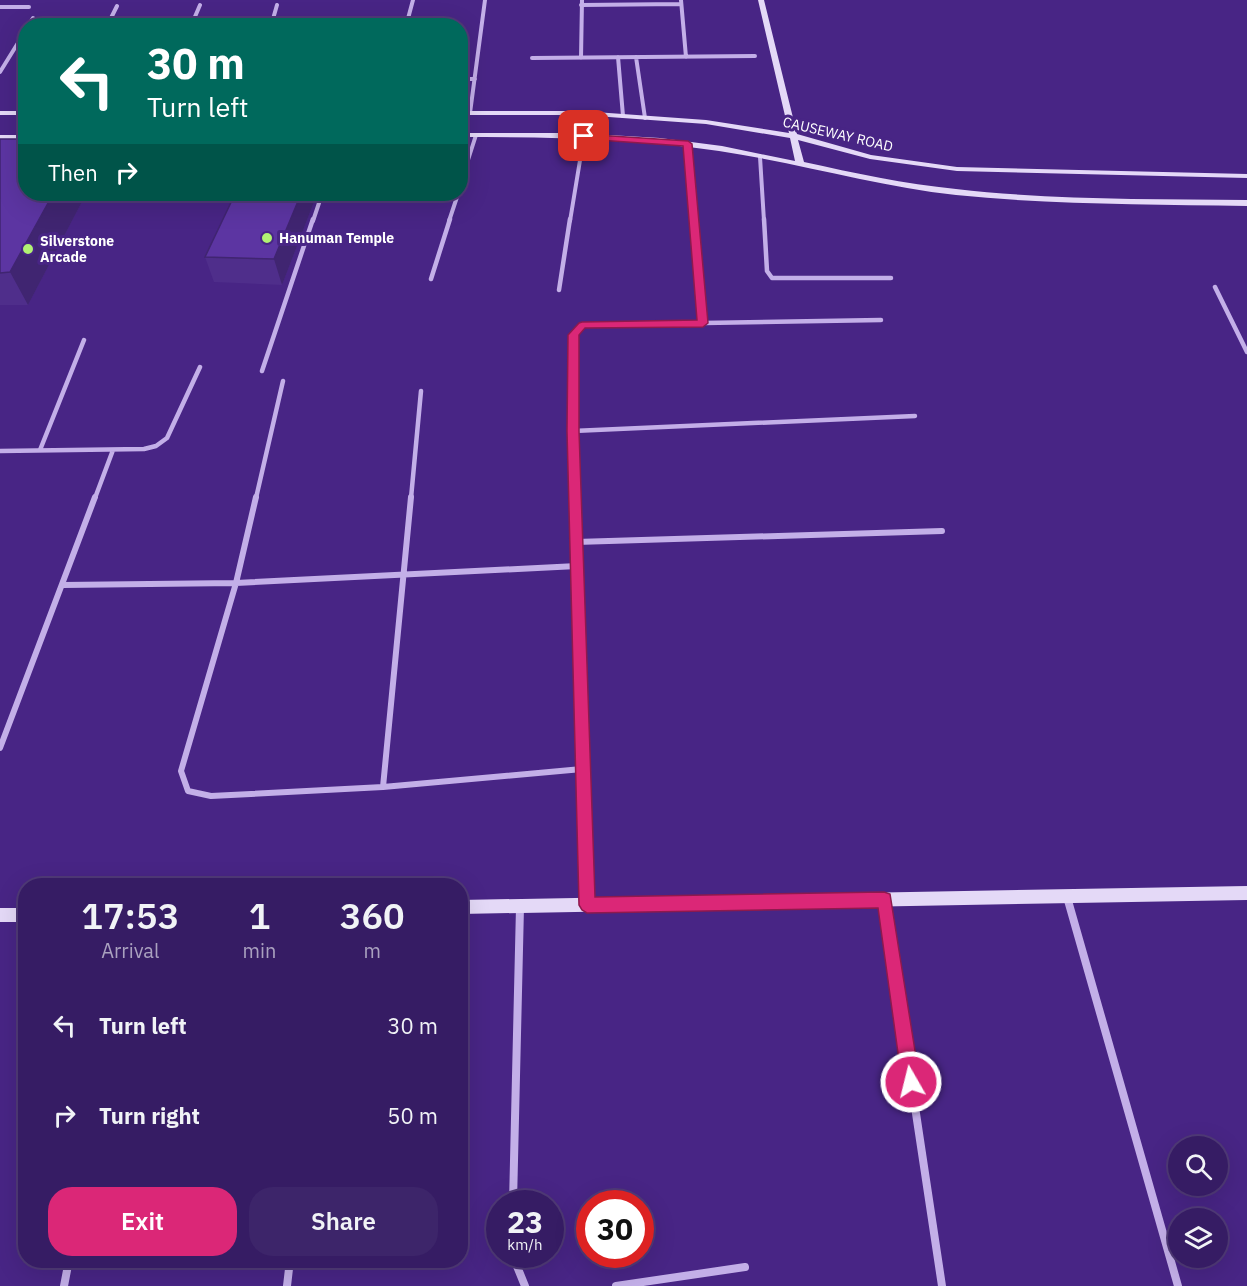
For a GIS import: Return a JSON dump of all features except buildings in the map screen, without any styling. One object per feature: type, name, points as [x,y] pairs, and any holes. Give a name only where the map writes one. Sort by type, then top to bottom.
[{"type":"main road","points":[[761,0],[800,164]]},
{"type":"main road","points":[[0,113],[18,113]]},
{"type":"main road","name":"CAUSEWAY ROAD","points":[[470,113],[581,113],[706,122],[794,136],[870,157],[957,169],[1247,176]]},
{"type":"main road","points":[[468,135],[584,136],[688,144],[872,179],[956,192],[1149,202],[1247,203]]},
{"type":"main road","points":[[0,137],[18,137]]},
{"type":"main road","points":[[468,907],[1247,893]]},
{"type":"main road","points":[[0,915],[18,915]]},
{"type":"street","points":[[408,18],[412,0]]},
{"type":"street","points":[[470,113],[485,0]]},
{"type":"street","points":[[581,58],[582,3],[681,2],[686,57]]},
{"type":"street","points":[[194,18],[200,5]]},
{"type":"street","points":[[273,18],[277,5]]},
{"type":"street","points":[[111,18],[117,6]]},
{"type":"street","points":[[0,7],[29,7]]},
{"type":"street","points":[[0,72],[18,43]]},
{"type":"street","points":[[532,58],[755,56]]},
{"type":"street","points":[[618,57],[623,116]]},
{"type":"street","points":[[636,57],[645,118]]},
{"type":"street","points":[[468,79],[475,79]]},
{"type":"street","points":[[468,160],[476,135]]},
{"type":"street","points":[[559,290],[584,136]]},
{"type":"street","points":[[688,144],[703,323]]},
{"type":"street","points":[[760,157],[767,271],[772,278],[891,278]]},
{"type":"street","points":[[262,371],[320,201]]},
{"type":"street","points":[[431,279],[456,201]]},
{"type":"street","points":[[1215,287],[1247,352]]},
{"type":"street","points":[[587,905],[573,431],[572,344],[574,335],[582,325],[882,320]]},
{"type":"street","points":[[40,450],[84,340]]},
{"type":"street","points":[[0,451],[144,449],[156,446],[167,438],[200,367]]},
{"type":"street","points":[[283,381],[236,583],[181,771],[188,791],[211,796],[383,787],[582,769]]},
{"type":"street","points":[[383,787],[421,391]]},
{"type":"street","points":[[573,431],[915,416]]},
{"type":"street","points":[[0,748],[112,450]]},
{"type":"street","points":[[576,542],[942,531]]},
{"type":"street","points":[[63,585],[236,583],[404,577],[577,567]]},
{"type":"street","points":[[1067,896],[1178,1286]]},
{"type":"street","points":[[884,900],[942,1286]]},
{"type":"street","points":[[513,1190],[520,906]]},
{"type":"street","points":[[63,1286],[67,1268]]},
{"type":"street","points":[[287,1286],[289,1268]]},
{"type":"street","points":[[518,1268],[525,1286]]},
{"type":"street","points":[[616,1286],[745,1268]]},
{"type":"place","name":"Hanuman Temple","points":[[267,238]]},
{"type":"place","name":"Silverstone Arcade","points":[[28,249]]},
{"type":"route","points":[[584,136],[688,144],[703,323],[582,325],[574,335],[572,344],[587,905],[884,900],[911,1082]]}]
